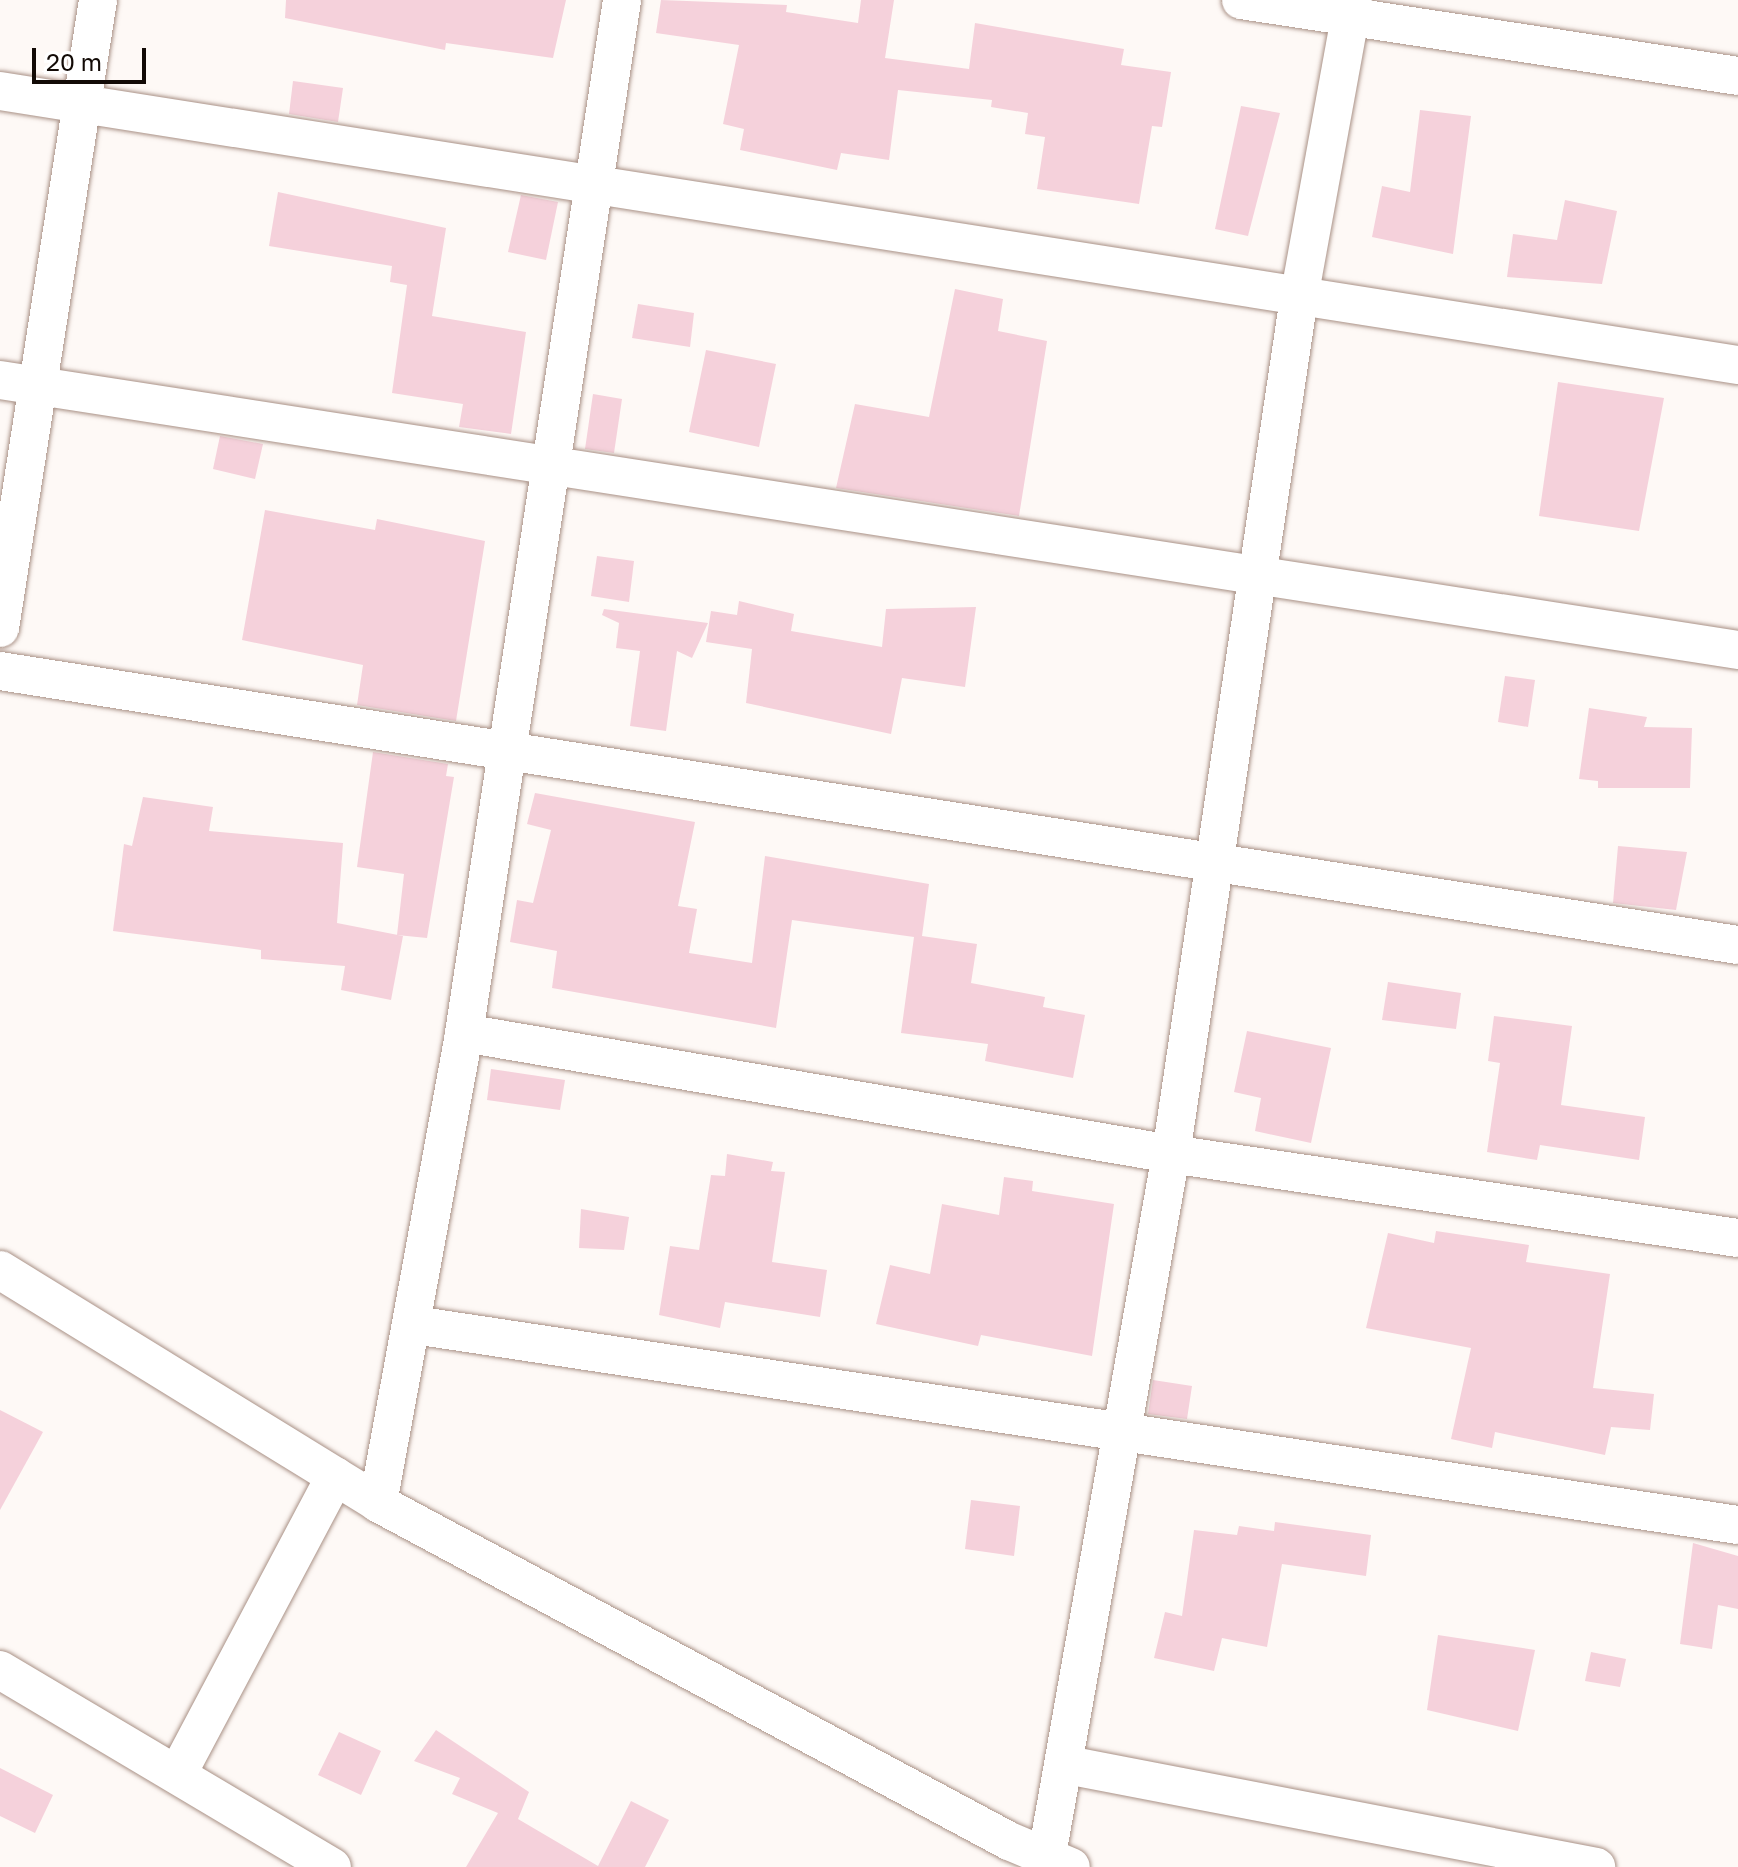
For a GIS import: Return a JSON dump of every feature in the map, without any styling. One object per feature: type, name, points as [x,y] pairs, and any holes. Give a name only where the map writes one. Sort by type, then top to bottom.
[{"type":"street","points":[[0,628],[98,0]]},
{"type":"street","points":[[378,1503],[414,1325],[464,1033],[546,467],[622,0]]},
{"type":"street","points":[[1241,0],[1352,8],[1738,76]]},
{"type":"street","points":[[0,1270],[378,1503],[1001,1854],[1059,1861],[1067,1765],[1119,1430],[1171,1154],[1261,573],[1299,298],[1352,8]]},
{"type":"street","points":[[0,91],[1738,365]]},
{"type":"street","points":[[0,380],[546,467],[1261,573],[1738,650]]},
{"type":"street","points":[[0,671],[504,748],[1738,945]]},
{"type":"street","points":[[464,1033],[1171,1154],[1738,1238]]},
{"type":"street","points":[[414,1325],[1738,1525]]},
{"type":"street","points":[[178,1773],[335,1476]]},
{"type":"street","points":[[0,1670],[332,1867]]},
{"type":"street","points":[[1067,1765],[1596,1867]]},
{"type":"building","points":[[286,0],[566,0],[553,58],[446,43],[445,50],[285,18]]},
{"type":"building","points":[[661,0],[787,5],[786,12],[858,23],[861,0],[894,0],[885,58],[969,69],[975,23],[1124,49],[1121,65],[1171,72],[1162,127],[1152,126],[1139,204],[1037,189],[1045,137],[1025,134],[1028,113],[991,107],[992,100],[898,90],[889,160],[841,153],[837,170],[740,150],[744,129],[723,124],[739,45],[656,33]]},
{"type":"building","points":[[293,81],[343,88],[338,122],[289,114]]},
{"type":"building","points":[[1241,106],[1280,113],[1248,236],[1215,229]]},
{"type":"building","points":[[1420,110],[1471,116],[1453,254],[1372,237],[1382,186],[1410,192]]},
{"type":"building","points":[[278,192],[446,228],[432,316],[526,332],[511,434],[459,427],[463,404],[392,393],[407,285],[390,282],[392,266],[269,246]]},
{"type":"building","points":[[521,195],[558,202],[546,260],[508,252]]},
{"type":"building","points":[[1565,200],[1617,211],[1602,284],[1507,277],[1513,234],[1557,240]]},
{"type":"building","points":[[955,289],[1003,299],[998,331],[1047,341],[1019,516],[836,488],[855,404],[929,417]]},
{"type":"building","points":[[638,304],[694,313],[690,347],[632,338]]},
{"type":"building","points":[[706,350],[776,364],[759,447],[689,432]]},
{"type":"building","points":[[1558,382],[1664,398],[1639,531],[1539,516]]},
{"type":"building","points":[[593,394],[622,399],[614,453],[585,449]]},
{"type":"building","points":[[220,436],[263,444],[255,479],[213,469]]},
{"type":"building","points":[[265,510],[375,530],[377,519],[485,541],[456,721],[357,705],[363,665],[242,640]]},
{"type":"building","points":[[597,556],[634,561],[629,602],[591,596]]},
{"type":"building","points":[[739,601],[794,614],[791,631],[882,647],[886,609],[976,607],[965,687],[902,678],[891,734],[746,703],[752,649],[706,642],[711,611],[737,615]]},
{"type":"building","points":[[604,609],[708,623],[692,658],[677,651],[666,731],[630,726],[640,651],[616,648],[619,623],[602,615]]},
{"type":"building","points":[[1505,676],[1535,680],[1528,727],[1498,722]]},
{"type":"building","points":[[1589,708],[1647,717],[1644,727],[1692,728],[1690,788],[1598,788],[1598,781],[1579,779]]},
{"type":"building","points":[[373,752],[448,764],[446,776],[454,777],[427,938],[397,935],[404,874],[357,867]]},
{"type":"building","points":[[535,793],[695,822],[678,906],[697,909],[689,953],[752,963],[765,856],[929,884],[922,936],[977,944],[971,983],[1045,997],[1043,1007],[1085,1015],[1073,1078],[985,1061],[988,1044],[901,1033],[914,937],[792,920],[776,1028],[552,988],[557,951],[510,942],[517,900],[533,903],[551,830],[527,824]]},
{"type":"building","points":[[143,797],[213,807],[209,831],[343,843],[337,923],[403,936],[391,1000],[341,990],[345,966],[261,959],[261,950],[113,931],[124,844],[132,846]]},
{"type":"building","points":[[1618,846],[1687,852],[1676,910],[1613,903]]},
{"type":"building","points":[[1388,982],[1461,993],[1456,1029],[1382,1020]]},
{"type":"building","points":[[1494,1016],[1572,1026],[1561,1105],[1645,1117],[1639,1160],[1540,1145],[1537,1160],[1487,1152],[1500,1063],[1488,1061]]},
{"type":"building","points":[[1247,1031],[1331,1048],[1311,1143],[1255,1131],[1261,1098],[1234,1092]]},
{"type":"building","points":[[491,1069],[565,1080],[560,1110],[487,1100]]},
{"type":"building","points":[[727,1154],[773,1162],[771,1171],[785,1172],[772,1262],[827,1270],[820,1317],[725,1302],[720,1328],[659,1315],[670,1246],[699,1250],[711,1175],[725,1176]]},
{"type":"building","points":[[1004,1177],[1033,1181],[1032,1191],[1114,1204],[1092,1356],[981,1335],[978,1346],[876,1324],[890,1265],[930,1274],[942,1204],[999,1215]]},
{"type":"building","points":[[581,1209],[629,1217],[624,1250],[579,1248]]},
{"type":"building","points":[[1436,1231],[1529,1245],[1526,1262],[1610,1274],[1593,1388],[1654,1394],[1650,1430],[1611,1427],[1605,1455],[1495,1432],[1492,1448],[1451,1439],[1471,1348],[1366,1328],[1388,1233],[1434,1243]]},
{"type":"building","points":[[1153,1380],[1192,1386],[1187,1419],[1148,1414]]},
{"type":"building","points":[[0,1410],[43,1432],[0,1510]]},
{"type":"building","points":[[971,1500],[1020,1506],[1014,1556],[965,1549]]},
{"type":"building","points":[[1275,1522],[1371,1535],[1366,1576],[1282,1564],[1267,1647],[1222,1638],[1214,1671],[1154,1658],[1165,1612],[1182,1616],[1194,1530],[1237,1535],[1239,1526],[1274,1531]]},
{"type":"building","points":[[1693,1543],[1738,1556],[1738,1609],[1718,1605],[1712,1649],[1680,1644]]},
{"type":"building","points":[[1438,1635],[1535,1650],[1518,1731],[1427,1710]]},
{"type":"building","points":[[1591,1652],[1626,1659],[1620,1687],[1585,1681]]},
{"type":"building","points":[[436,1730],[529,1792],[518,1819],[598,1866],[631,1801],[669,1820],[645,1867],[466,1867],[498,1813],[452,1794],[460,1778],[414,1761]]},
{"type":"building","points":[[339,1732],[381,1751],[361,1795],[318,1775]]},
{"type":"building","points":[[0,1768],[53,1795],[35,1833],[0,1816]]}]
